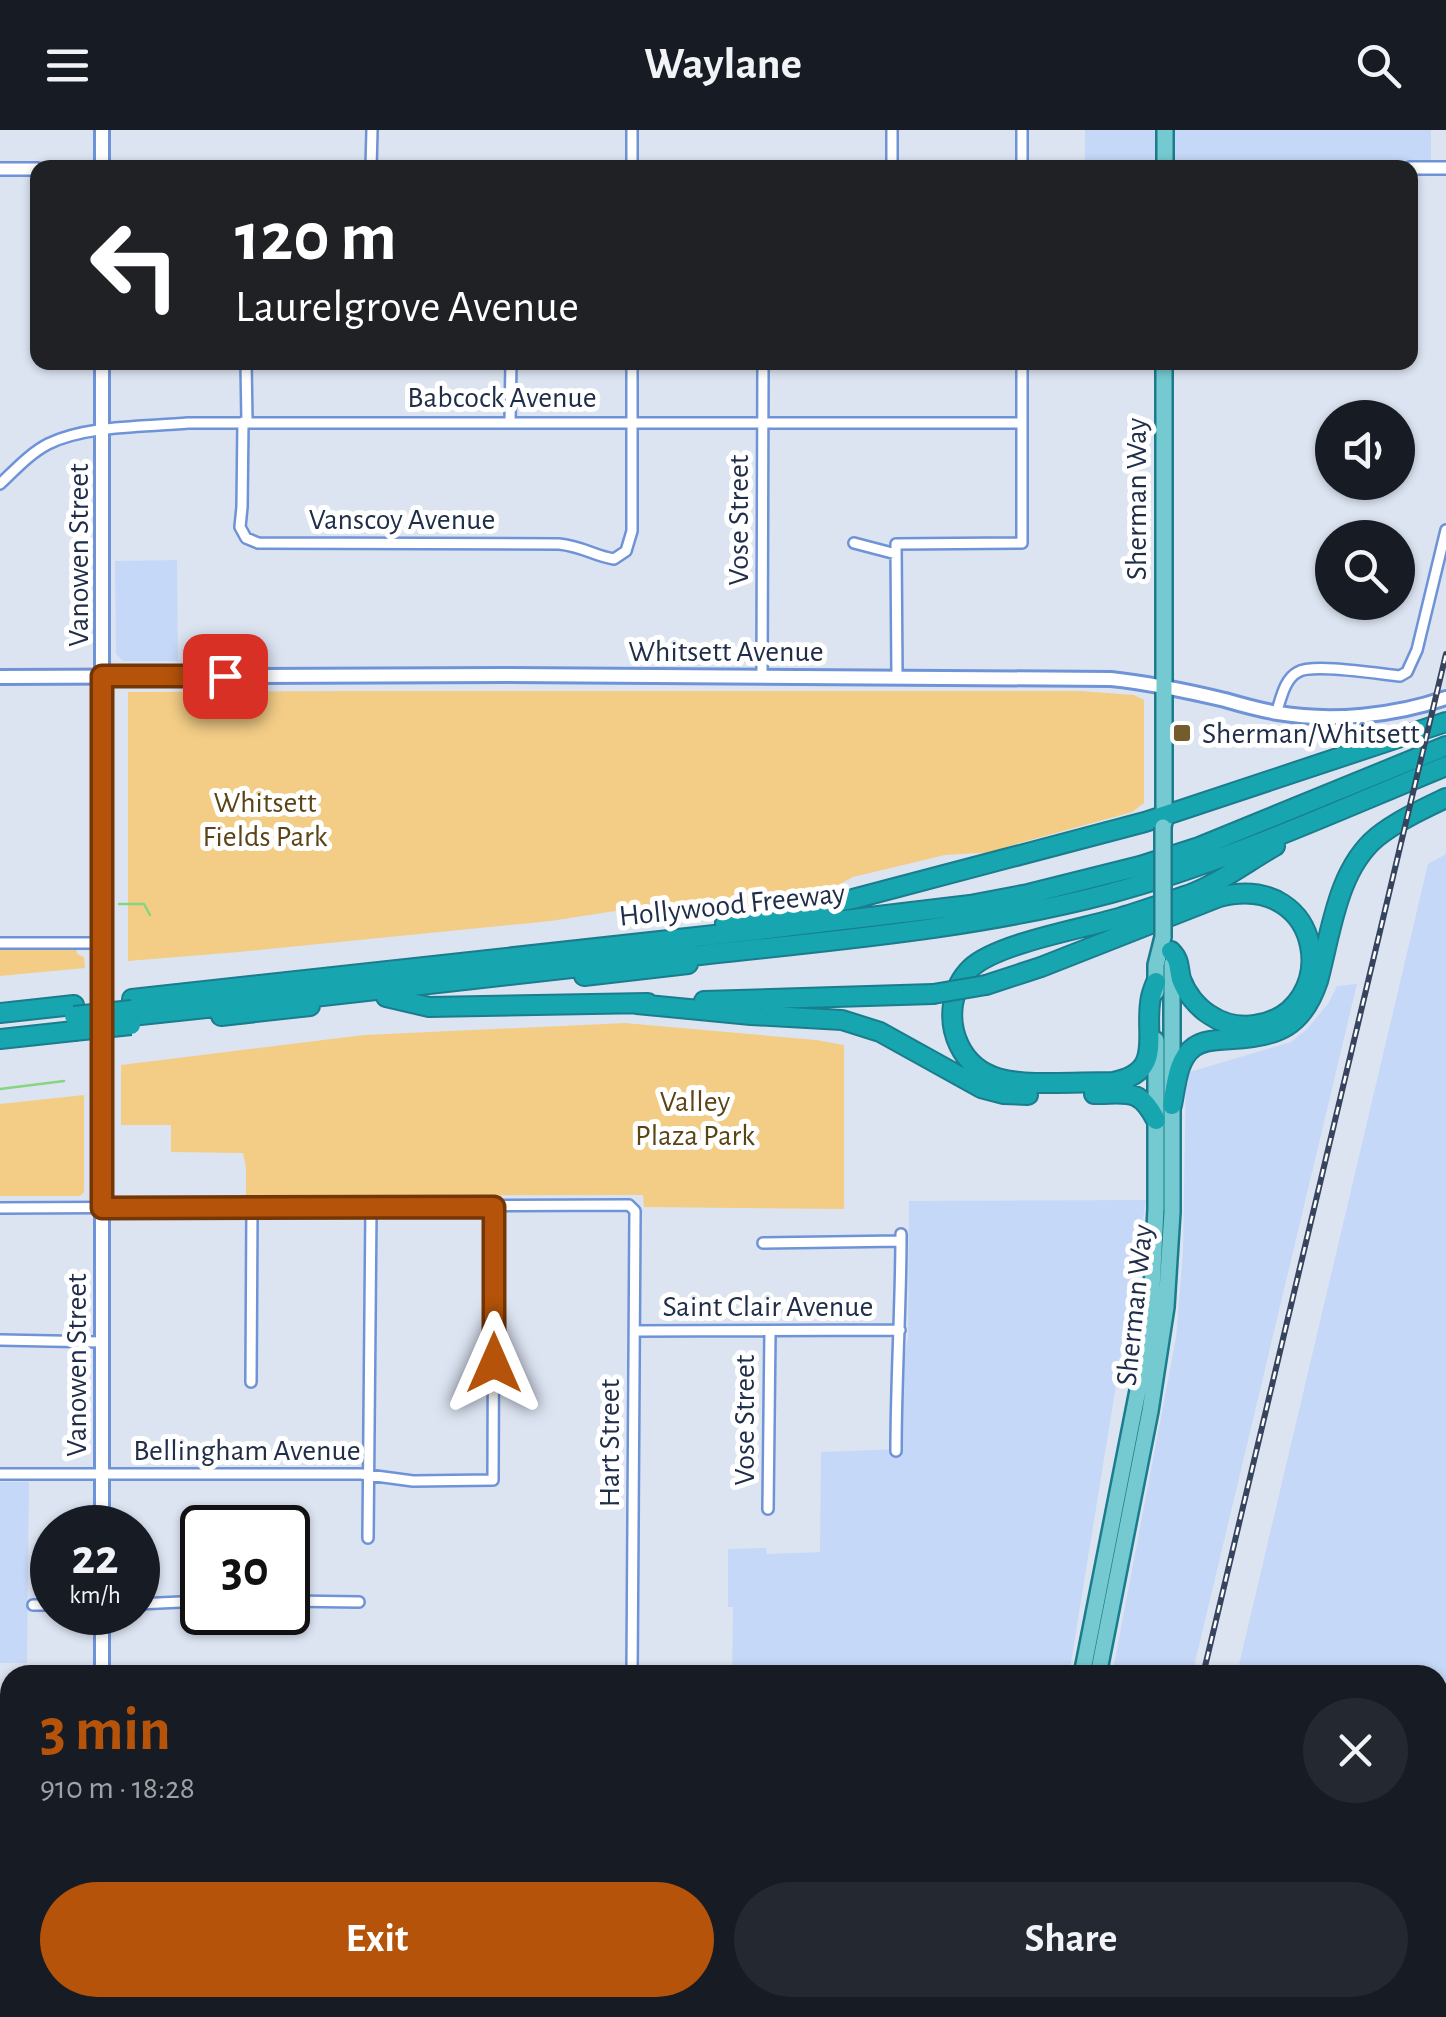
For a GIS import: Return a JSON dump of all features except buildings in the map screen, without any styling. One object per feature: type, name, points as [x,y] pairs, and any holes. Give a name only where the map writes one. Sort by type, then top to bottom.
[{"type":"highway","points":[[645,942],[755,916],[853,900],[1164,822],[1446,722]]},
{"type":"highway","name":"Hollywood Freeway","points":[[0,1039],[74,1019],[645,942],[970,904],[1078,883],[1199,848],[1446,746]]},
{"type":"highway","points":[[132,1012],[977,915],[1135,879],[1188,862],[1446,758]]},
{"type":"highway","points":[[132,1012],[854,938],[1023,914],[1199,866],[1446,766]]},
{"type":"highway","name":"Hollywood Freeway","points":[[0,1012],[74,1019],[386,997],[916,939],[1018,924],[1128,898],[1195,876],[1446,776]]},
{"type":"highway","points":[[1172,1105],[1178,1071],[1192,1047],[1214,1040],[1272,1035],[1303,1013],[1318,982],[1350,870],[1361,853],[1378,836],[1446,798]]},
{"type":"highway","points":[[1156,982],[1150,998],[1148,1059],[1124,1080],[1019,1083],[996,1079],[966,1058],[953,1029],[952,1006],[962,979],[970,968],[990,956],[1194,893],[1275,846]]},
{"type":"highway","points":[[386,997],[429,1007],[934,994],[986,985],[1041,967],[1219,897],[1243,892],[1265,896],[1290,910],[1310,940],[1312,962],[1306,985],[1289,1009],[1264,1023],[1235,1025],[1211,1016],[1194,1002],[1182,983],[1178,958],[1167,944]]},
{"type":"highway","points":[[637,1004],[842,1020],[880,1032],[981,1088],[1004,1094],[1134,1095],[1144,1100],[1156,1120]]},
{"type":"highway","points":[[0,1028],[74,1019]]},
{"type":"main road","points":[[102,130],[102,160]]},
{"type":"main road","points":[[1165,130],[1165,160]]},
{"type":"main road","name":"Vanowen Street","points":[[102,370],[102,1505]]},
{"type":"main road","name":"Sherman Way","points":[[1099,1665],[1115,1548],[1154,1347],[1172,1105],[1162,687],[1164,370]]},
{"type":"main road","name":"Whitsett Avenue","points":[[0,677],[1111,679],[1141,682],[1276,713],[1334,716],[1389,712],[1446,698]]},
{"type":"main road","name":"Sherman Way","points":[[1163,1257],[1156,1120],[1156,965],[1167,944]]},
{"type":"main road","name":"Sherman Way","points":[[1085,1665],[1115,1548]]},
{"type":"main road","points":[[102,1635],[102,1665]]},
{"type":"street","points":[[372,130],[372,160]]},
{"type":"street","points":[[632,130],[632,160]]},
{"type":"street","points":[[892,130],[892,160]]},
{"type":"street","points":[[1022,130],[1022,160]]},
{"type":"street","points":[[1418,168],[1446,168]]},
{"type":"street","points":[[0,170],[30,170]]},
{"type":"street","points":[[245,422],[246,370]]},
{"type":"street","points":[[510,422],[511,370]]},
{"type":"street","points":[[632,370],[632,421]]},
{"type":"street","name":"Vose Street","points":[[762,677],[763,370]]},
{"type":"street","points":[[854,543],[896,549],[1022,543],[1022,370]]},
{"type":"street","name":"Vanscoy Avenue","points":[[245,422],[240,527],[246,538],[264,544],[560,544],[614,559],[626,552],[632,531],[632,421]]},
{"type":"street","name":"Babcock Avenue","points":[[0,484],[33,454],[68,437],[188,422],[1022,423]]},
{"type":"street","points":[[1276,713],[1288,682],[1298,671],[1314,668],[1400,676],[1408,672],[1418,650],[1446,530]]},
{"type":"street","points":[[896,549],[897,677]]},
{"type":"street","points":[[0,942],[102,942]]},
{"type":"street","name":"Hart Street","points":[[494,1207],[629,1205],[635,1211],[632,1665]]},
{"type":"street","points":[[368,1538],[371,1207]]},
{"type":"street","points":[[0,1208],[494,1207]]},
{"type":"street","name":"Bellingham Avenue","points":[[0,1474],[369,1475],[413,1481],[494,1480],[494,1207]]},
{"type":"street","points":[[251,1382],[252,1208]]},
{"type":"street","points":[[763,1242],[901,1238],[896,1450]]},
{"type":"street","name":"Saint Clair Avenue","points":[[635,1331],[900,1330]]},
{"type":"street","name":"Vose Street","points":[[768,1510],[770,1331]]},
{"type":"street","points":[[0,1340],[102,1342]]},
{"type":"street","points":[[310,1601],[359,1602]]},
{"type":"shaded area","points":[[1085,130],[1431,130],[1431,176],[1418,176],[1418,160],[1085,160]]},
{"type":"shaded area","points":[[177,560],[178,661],[123,661],[116,654],[115,561]]},
{"type":"shaded area","points":[[1446,854],[1446,1665],[1239,1665],[1428,864]]},
{"type":"shaded area","points":[[1357,984],[1194,1665],[1114,1665],[1176,1338],[1183,1252],[1186,1073],[1291,1042],[1328,1004],[1337,986]]},
{"type":"shaded area","points":[[1146,1200],[1071,1665],[732,1665],[728,1549],[766,1548],[767,1554],[820,1552],[821,1452],[902,1449],[909,1201]]},
{"type":"shaded area","points":[[0,1482],[29,1482],[27,1663],[0,1663]]},
{"type":"green space","name":"Whitsett Fields Park","points":[[1080,691],[1134,695],[1144,700],[1144,803],[1132,812],[995,852],[945,855],[853,877],[829,890],[755,904],[634,908],[551,921],[128,961],[128,692]]},
{"type":"green space","points":[[0,948],[76,948],[77,954],[84,957],[85,968],[0,976]]},
{"type":"green space","name":"Valley Plaza Park","points":[[625,1023],[844,1045],[844,1209],[644,1207],[643,1195],[246,1196],[243,1153],[171,1152],[171,1125],[121,1125],[121,1065],[364,1035]]},
{"type":"green space","points":[[84,1095],[84,1192],[80,1196],[0,1196],[0,1104]]},
{"type":"waterway","points":[[119,904],[144,904],[150,915]]},
{"type":"waterway","points":[[0,1089],[64,1081]]},
{"type":"railway","points":[[1205,1665],[1446,654]]},
{"type":"place","name":"Sherman/Whitsett","points":[[1182,733]]},
{"type":"route","points":[[225,676],[102,676],[102,1208],[494,1207],[494,1363]]}]
